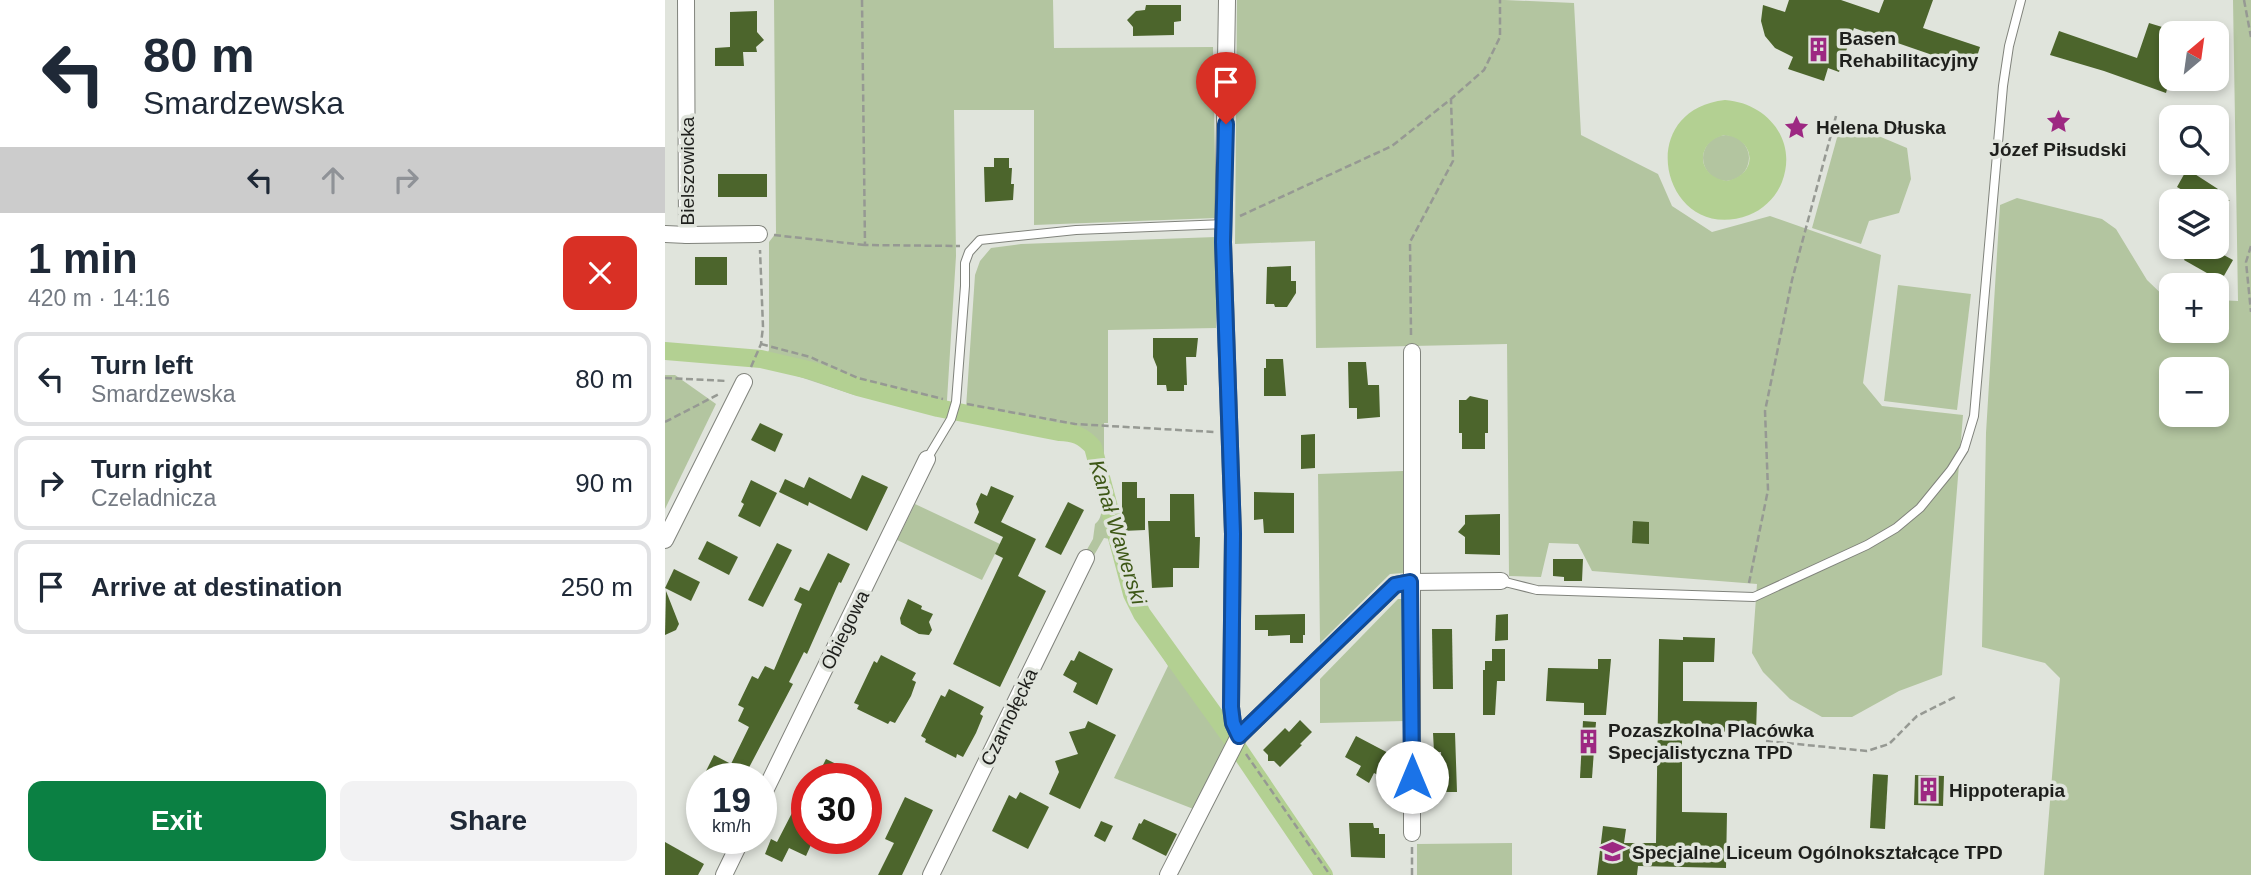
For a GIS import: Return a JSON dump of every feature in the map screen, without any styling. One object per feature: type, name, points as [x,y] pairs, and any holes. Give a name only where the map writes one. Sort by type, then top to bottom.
[{"type":"street","name":"Bielszowicka","points":[[686,0],[687,234],[759,234]]},
{"type":"street","points":[[1227,0],[1223,242],[1233,534],[1231,707],[1236,743]]},
{"type":"street","points":[[665,234],[687,234]]},
{"type":"street","points":[[1412,352],[1412,833]]},
{"type":"street","points":[[665,540],[744,382]]},
{"type":"street","name":"Obiegowa","points":[[777,766],[927,459]]},
{"type":"street","name":"Czarnołęcka","points":[[931,875],[1086,558]]},
{"type":"street","points":[[1168,875],[1236,743],[1395,585],[1410,582],[1501,581]]},
{"type":"street","points":[[724,875],[734,854]]},
{"type":"lane","points":[[1501,581],[1537,590],[1754,597],[1867,545],[1896,528],[1920,508],[1964,449],[1974,416],[2003,86],[2009,46],[2021,0]]},
{"type":"lane","points":[[927,459],[951,419],[956,402],[965,263],[980,240],[1076,230],[1225,224]]},
{"type":"path","points":[[862,0],[865,245]]},
{"type":"path","points":[[1225,224],[1392,146],[1451,99],[1484,70],[1500,37],[1500,0]]},
{"type":"path","points":[[2243,0],[2251,37]]},
{"type":"path","points":[[1412,352],[1410,242],[1453,161],[1451,99]]},
{"type":"path","points":[[1745,597],[1768,490],[1765,411],[1792,279],[1836,116]]},
{"type":"path","points":[[665,378],[744,382],[761,344],[763,327],[759,234],[865,245],[974,246]]},
{"type":"path","points":[[2251,246],[2246,262],[2251,312]]},
{"type":"path","points":[[761,344],[810,357],[858,378],[956,402],[1075,424],[1231,432]]},
{"type":"path","points":[[665,422],[719,394]]},
{"type":"path","points":[[1766,741],[1867,751],[1889,744],[1917,716],[1957,696]]},
{"type":"path","points":[[1236,743],[1330,875]]},
{"type":"path","points":[[1412,833],[1412,875]]},
{"type":"shaded area","points":[[774,0],[1053,0],[1054,48],[1213,47],[1216,218],[1034,225],[1034,110],[954,110],[956,256],[946,416],[851,394],[782,371],[761,367],[769,350],[769,242],[776,233]]},
{"type":"shaded area","points":[[1237,0],[1505,0],[1574,3],[1581,135],[1658,174],[1672,206],[1712,232],[1770,216],[1881,255],[1863,383],[1882,406],[1963,415],[1942,675],[1899,691],[1852,717],[1822,717],[1790,699],[1763,672],[1752,653],[1757,584],[1592,571],[1578,544],[1549,543],[1541,577],[1509,576],[1507,344],[1316,348],[1315,241],[1235,244]]},
{"type":"shaded area","points":[[2233,0],[2251,0],[2251,875],[2044,875],[2060,678],[2045,663],[1982,647],[1986,433],[2000,205],[2017,198],[2102,219],[2116,229],[2147,280],[2159,292],[2159,343],[2229,343],[2229,301],[2238,301]]},
{"type":"shaded area","points":[[1725,100],[1740,103],[1754,108],[1775,126],[1786,152],[1786,167],[1776,193],[1760,209],[1749,215],[1720,220],[1696,212],[1679,196],[1669,174],[1668,150],[1676,127],[1695,109]],"holes":[[[1724,135],[1735,138],[1747,149],[1749,165],[1745,172],[1737,177],[1727,181],[1717,178],[1705,167],[1704,152],[1714,139]]]},
{"type":"shaded area","points":[[1850,124],[1907,148],[1911,179],[1899,213],[1869,221],[1861,244],[1812,228],[1840,127]]},
{"type":"shaded area","points":[[1726,135],[1742,142],[1749,158],[1742,174],[1726,181],[1710,174],[1703,158],[1710,142]]},
{"type":"shaded area","points":[[1216,237],[1216,328],[1108,330],[1108,423],[1104,423],[1104,472],[1142,601],[1221,717],[1220,736],[1227,746],[1196,810],[1114,778],[1168,666],[1126,595],[1110,539],[1104,538],[1093,557],[1085,553],[1093,539],[1095,524],[1102,509],[1098,487],[1084,446],[1077,440],[1061,436],[957,419],[960,407],[966,408],[975,275],[980,261],[991,248],[1021,244]]},
{"type":"shaded area","points":[[1898,285],[1971,294],[1957,410],[1884,401]]},
{"type":"shaded area","points":[[665,375],[675,375],[716,404],[665,509]]},
{"type":"shaded area","points":[[1403,471],[1404,573],[1390,574],[1320,643],[1318,474]]},
{"type":"shaded area","points":[[915,504],[1000,544],[982,580],[897,540]]},
{"type":"shaded area","points":[[1398,599],[1404,599],[1405,721],[1320,723],[1320,679]]},
{"type":"shaded area","points":[[1245,750],[1333,875],[1316,875],[1236,759]]},
{"type":"shaded area","points":[[1512,843],[1512,875],[1417,875],[1417,844]]},
{"type":"building","points":[[1789,0],[1841,0],[1879,13],[1884,0],[1933,0],[1923,28],[1980,47],[1973,69],[1854,28],[1839,72],[1828,68],[1824,81],[1788,69],[1793,57],[1775,48],[1765,36],[1761,21],[1763,5],[1785,12]]},
{"type":"building","points":[[1146,5],[1181,5],[1181,21],[1174,22],[1174,35],[1133,36],[1133,27],[1127,20],[1136,11],[1145,10]]},
{"type":"building","points":[[757,11],[757,32],[764,40],[756,47],[757,52],[743,52],[744,66],[715,66],[715,48],[730,47],[730,12]]},
{"type":"building","points":[[2149,23],[2159,26],[2159,91],[2050,55],[2059,31],[2137,58]]},
{"type":"building","points":[[994,158],[1009,158],[1009,168],[1012,168],[1011,184],[1014,184],[1013,200],[985,202],[984,167],[994,167]]},
{"type":"building","points":[[718,174],[767,174],[767,197],[718,197]]},
{"type":"building","points":[[2184,175],[2196,175],[2218,189],[2180,189],[2177,187]]},
{"type":"building","points":[[695,257],[727,257],[727,285],[695,285]]},
{"type":"building","points":[[2229,258],[2233,260],[2226,273],[2207,273],[2184,260]]},
{"type":"building","points":[[1291,266],[1291,281],[1296,281],[1296,293],[1287,307],[1266,304],[1267,267]]},
{"type":"building","points":[[1153,338],[1198,338],[1196,357],[1186,357],[1187,385],[1184,385],[1184,391],[1167,391],[1166,385],[1157,385]]},
{"type":"building","points":[[1266,359],[1283,359],[1286,396],[1264,396]]},
{"type":"building","points":[[1348,362],[1366,362],[1368,385],[1379,385],[1380,417],[1357,419],[1357,408],[1349,408]]},
{"type":"building","points":[[1470,396],[1488,400],[1485,449],[1462,449],[1459,400],[1466,400]]},
{"type":"building","points":[[760,423],[783,434],[775,452],[751,440]]},
{"type":"building","points":[[1315,434],[1315,468],[1301,469],[1301,435]]},
{"type":"building","points":[[862,475],[888,487],[867,531],[809,502],[808,506],[779,492],[785,479],[804,488],[809,477],[851,499]]},
{"type":"building","points":[[751,480],[777,493],[760,527],[738,516]]},
{"type":"building","points":[[1122,482],[1137,482],[1137,498],[1145,498],[1145,530],[1122,531]]},
{"type":"building","points":[[991,486],[1014,496],[1001,522],[1036,539],[1018,576],[1046,591],[1000,687],[953,664],[1003,558],[995,554],[1003,537],[974,523],[979,512],[976,504],[981,493],[987,496]]},
{"type":"building","points":[[1254,492],[1294,493],[1294,533],[1264,533],[1263,519],[1254,520]]},
{"type":"building","points":[[1170,494],[1194,494],[1195,537],[1200,537],[1199,568],[1173,568],[1173,587],[1152,588],[1148,521],[1170,521]]},
{"type":"building","points":[[1068,502],[1084,510],[1061,555],[1045,547]]},
{"type":"building","points":[[1500,514],[1500,555],[1465,554],[1465,537],[1458,532],[1465,524],[1465,515]]},
{"type":"building","points":[[1633,521],[1649,522],[1649,544],[1632,543]]},
{"type":"building","points":[[707,541],[738,557],[729,575],[698,559]]},
{"type":"building","points":[[777,543],[792,550],[763,607],[748,600]]},
{"type":"building","points":[[828,553],[850,564],[841,583],[839,582],[807,654],[804,652],[789,682],[793,684],[751,763],[731,763],[749,727],[738,721],[744,708],[738,705],[752,676],[758,679],[765,666],[774,670],[802,604],[794,600],[800,587],[809,591]]},
{"type":"building","points":[[1553,559],[1583,559],[1582,581],[1564,581],[1564,577],[1553,576]]},
{"type":"building","points":[[674,569],[700,582],[691,601],[665,588]]},
{"type":"building","points":[[666,591],[679,624],[676,630],[665,635]]},
{"type":"building","points":[[908,599],[933,614],[929,622],[932,630],[929,635],[919,634],[901,624],[900,618]]},
{"type":"building","points":[[1305,614],[1303,643],[1290,643],[1290,635],[1268,636],[1268,630],[1255,630],[1255,615]]},
{"type":"building","points":[[1508,614],[1508,640],[1495,641],[1496,615]]},
{"type":"building","points":[[1432,629],[1452,629],[1453,689],[1433,689]]},
{"type":"building","points":[[1683,637],[1715,638],[1714,662],[1683,662],[1683,701],[1757,702],[1756,732],[1682,731],[1682,812],[1727,813],[1726,868],[1638,866],[1637,875],[1597,875],[1603,826],[1626,829],[1624,843],[1656,843],[1659,639],[1683,640]]},
{"type":"building","points":[[1492,649],[1505,649],[1505,681],[1497,681],[1495,715],[1483,715],[1483,670],[1485,661],[1492,661]]},
{"type":"building","points":[[1079,651],[1113,669],[1097,705],[1073,692],[1077,683],[1063,675]]},
{"type":"building","points":[[881,655],[916,673],[912,680],[916,682],[911,696],[895,723],[890,721],[888,724],[857,709],[859,705],[854,703],[874,661],[877,663]]},
{"type":"building","name":"Pozaszkolna Placówka Specjalistyczna TPD","points":[[1598,659],[1611,659],[1606,715],[1584,715],[1584,703],[1546,701],[1548,668],[1598,669]]},
{"type":"building","points":[[949,689],[984,707],[976,733],[963,757],[957,754],[956,758],[925,742],[926,739],[921,736],[941,695],[945,697]]},
{"type":"building","points":[[1300,720],[1312,732],[1300,744],[1302,745],[1280,767],[1274,761],[1268,761],[1268,755],[1263,750],[1285,728],[1289,732]]},
{"type":"building","points":[[1088,721],[1116,735],[1080,809],[1049,794],[1059,772],[1055,761],[1078,754],[1069,732],[1085,728]]},
{"type":"building","points":[[1583,721],[1596,722],[1592,778],[1580,778]]},
{"type":"building","points":[[1433,733],[1455,733],[1457,792],[1443,792],[1441,752],[1434,752]]},
{"type":"building","points":[[1356,736],[1394,756],[1382,777],[1374,773],[1369,783],[1356,775],[1361,766],[1345,757]]},
{"type":"building","points":[[714,755],[729,763],[710,763]]},
{"type":"building","points":[[1873,774],[1888,775],[1885,829],[1870,828]]},
{"type":"building","name":"Hippoterapia","points":[[1915,775],[1944,776],[1943,806],[1914,805]]},
{"type":"building","points":[[1020,792],[1049,807],[1028,849],[992,831],[1009,795],[1016,799]]},
{"type":"building","points":[[905,797],[933,810],[902,875],[878,875],[894,843],[885,839]]},
{"type":"building","points":[[791,815],[791,849],[789,848],[782,862],[765,854],[777,854],[777,842]]},
{"type":"building","points":[[1144,819],[1177,834],[1166,856],[1132,839],[1139,823]]},
{"type":"building","points":[[1101,821],[1113,826],[1105,842],[1094,836]]},
{"type":"building","points":[[1349,823],[1373,823],[1374,828],[1379,828],[1379,834],[1385,834],[1385,858],[1351,857]]},
{"type":"building","points":[[665,842],[704,864],[698,875],[665,875]]},
{"type":"waterway","name":"Kanał Wawerski","points":[[665,351],[761,359],[813,371],[858,387],[938,408],[1069,433],[1086,440],[1093,447],[1132,594],[1142,614],[1229,735],[1324,875]]},
{"type":"place","name":"Basen Rehabilitacyjny","points":[[1819,49]]},
{"type":"place","name":"Józef Piłsudski","points":[[2058,121]]},
{"type":"place","name":"Helena Dłuska","points":[[1796,127]]},
{"type":"place","name":"Pozaszkolna Placówka Specjalistyczna TPD","points":[[1588,741]]},
{"type":"place","name":"Hippoterapia","points":[[1929,790]]},
{"type":"place","name":"Specjalne Liceum Ogólnokształcące TPD","points":[[1612,852]]},
{"type":"route","points":[[1226,124],[1223,242],[1231,432],[1233,723],[1239,736],[1395,585],[1410,582],[1412,777]]}]
